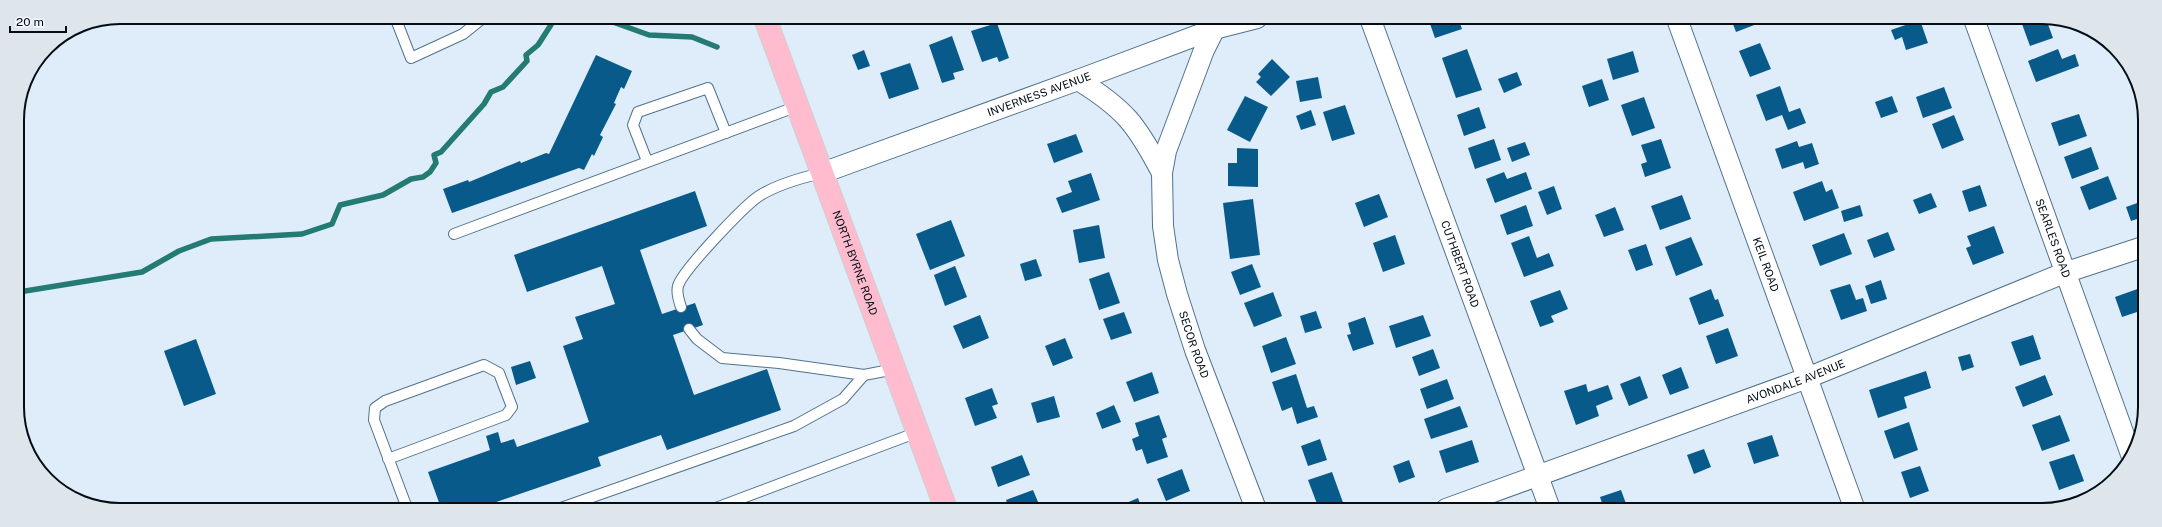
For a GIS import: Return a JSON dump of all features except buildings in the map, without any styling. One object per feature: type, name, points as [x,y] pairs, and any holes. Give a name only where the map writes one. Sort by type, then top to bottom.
[{"type":"main road","name":"NORTH BYRNE ROAD","points":[[767,24],[944,503]]},
{"type":"street","name":"INVERNESS AVENUE","points":[[822,173],[1078,80],[1217,24]]},
{"type":"street","name":"SECOR ROAD","points":[[1217,24],[1172,133],[1162,173],[1163,226],[1172,274],[1196,350],[1254,503]]},
{"type":"street","name":"CUTHBERT ROAD","points":[[1372,24],[1548,503]]},
{"type":"street","name":"KEIL ROAD","points":[[1679,24],[1852,503]]},
{"type":"street","name":"SEARLES ROAD","points":[[1976,24],[2064,273],[2129,448]]},
{"type":"street","name":"SECOR ROAD","points":[[1078,80],[1104,96],[1130,120],[1143,136],[1162,173]]},
{"type":"street","name":"AVONDALE AVENUE","points":[[1463,503],[1807,378],[2064,273],[2138,249]]},
{"type":"lane","points":[[398,24],[411,58],[463,34],[475,24]]},
{"type":"lane","points":[[646,161],[633,125],[638,112],[708,88],[726,133]]},
{"type":"lane","points":[[454,234],[646,161],[798,106]]},
{"type":"lane","points":[[681,307],[677,293],[678,285],[686,272],[746,205],[760,195],[792,180],[822,173]]},
{"type":"lane","points":[[689,329],[697,339],[722,358],[779,362],[864,374],[895,369]]},
{"type":"lane","points":[[388,459],[506,415],[512,407],[499,373],[484,365],[385,401],[375,408],[374,420],[388,459],[405,503]]},
{"type":"lane","points":[[575,503],[794,426],[842,399],[864,374]]},
{"type":"lane","points":[[726,503],[918,432]]},
{"type":"waterway","points":[[24,291],[142,272],[179,251],[211,239],[302,234],[332,224],[340,205],[383,195],[411,179],[423,177],[430,172],[436,163],[434,155],[441,152],[484,104],[491,92],[503,87],[527,61],[526,55],[538,45],[552,24]]},
{"type":"waterway","points":[[618,24],[649,35],[692,37],[717,47]]}]
